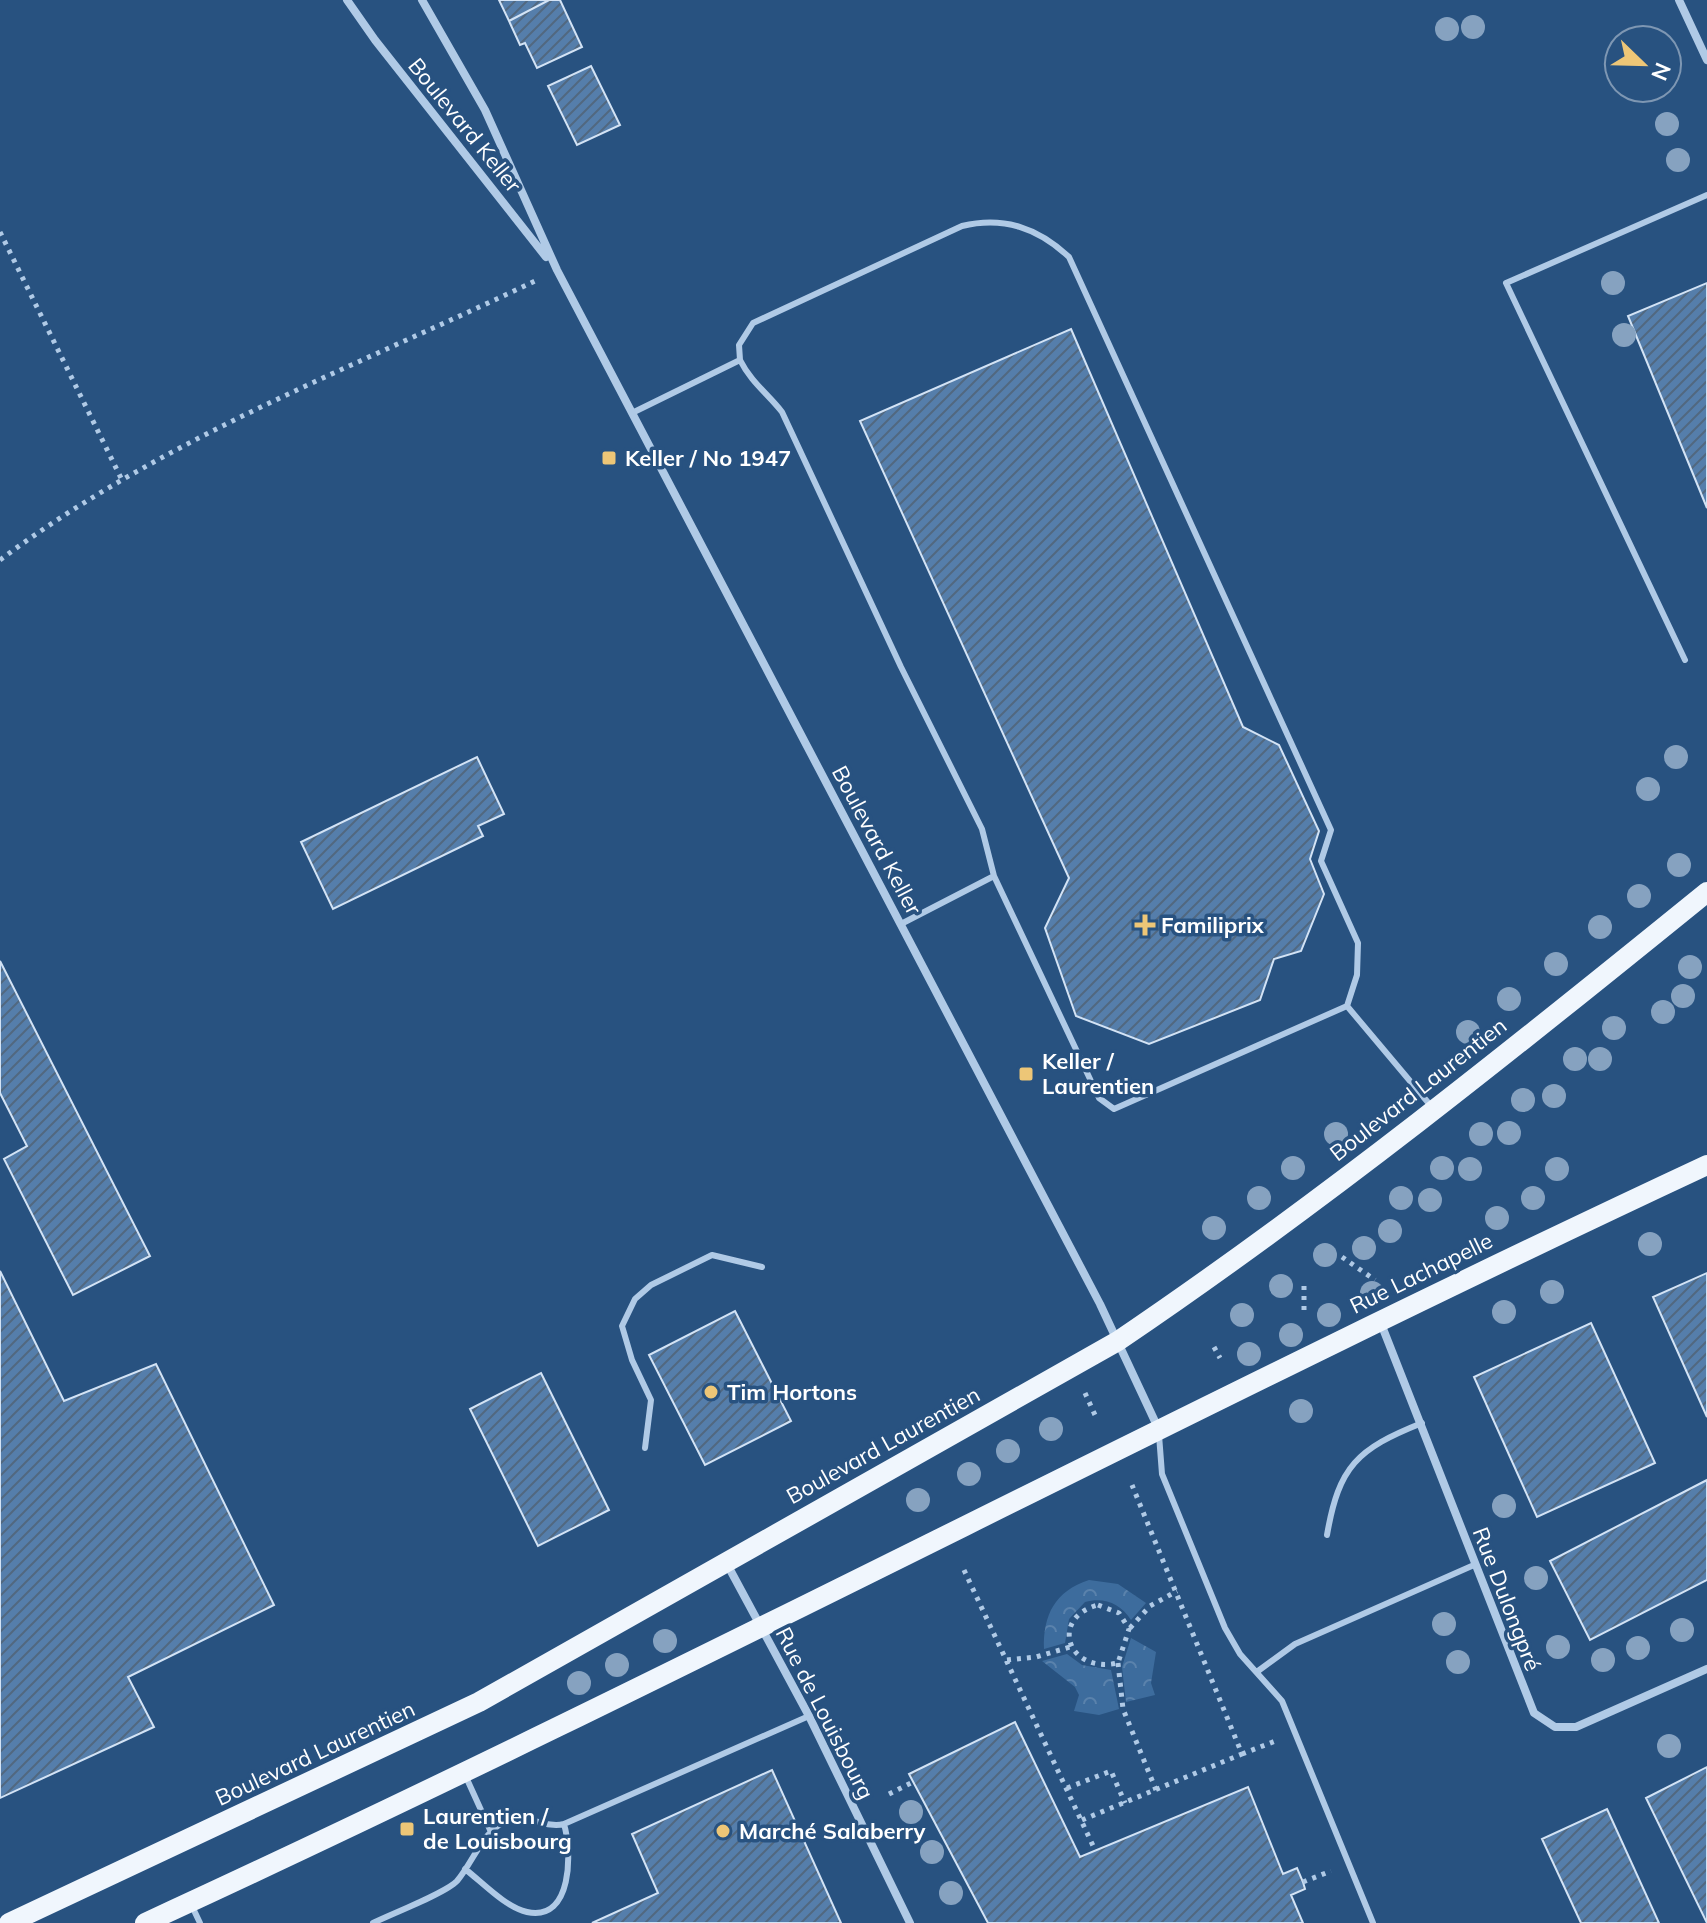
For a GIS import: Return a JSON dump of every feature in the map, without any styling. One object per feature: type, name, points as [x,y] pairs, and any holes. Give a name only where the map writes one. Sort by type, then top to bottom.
[{"type":"main road","name":"Boulevard Laurentien","points":[[9,1923],[479,1702],[1118,1341],[1190,1293],[1433,1109],[1707,892]]},
{"type":"main road","name":"Rue Lachapelle","points":[[1159,1431],[1380,1320],[1707,1165]]},
{"type":"main road","points":[[145,1923],[762,1629],[1159,1431]]},
{"type":"street","name":"Boulevard Keller","points":[[347,0],[557,270]]},
{"type":"street","name":"Boulevard Keller","points":[[422,0],[485,110],[557,270],[1118,1341],[1159,1431]]},
{"type":"street","points":[[1679,0],[1707,60]]},
{"type":"street","name":"Rue Dulongpré","points":[[1380,1320],[1534,1713],[1555,1727],[1576,1727],[1707,1669]]},
{"type":"street","name":"Rue de Louisbourg","points":[[726,1564],[809,1716],[910,1923]]},
{"type":"lane","points":[[1685,660],[1506,283],[1707,195]]},
{"type":"lane","points":[[983,221],[1025,228],[1052,241],[1069,257],[1331,830],[1321,861],[1358,943],[1359,956],[1347,1006],[1114,1109],[1099,1098],[994,876],[982,829],[901,667],[782,412],[748,376],[740,360],[739,345],[753,323],[962,226],[983,221]]},
{"type":"lane","points":[[632,413],[740,360]]},
{"type":"lane","points":[[901,924],[994,876]]},
{"type":"lane","points":[[1347,1006],[1433,1109]]},
{"type":"lane","points":[[645,1448],[651,1400],[624,1338],[622,1326],[627,1311],[651,1285],[712,1255],[762,1267]]},
{"type":"lane","points":[[1327,1535],[1336,1493],[1354,1460],[1385,1438],[1422,1423]]},
{"type":"lane","points":[[1159,1431],[1162,1474],[1220,1614],[1234,1646],[1282,1701],[1373,1923]]},
{"type":"lane","points":[[1258,1671],[1295,1644],[1474,1565]]},
{"type":"lane","points":[[373,1923],[455,1883],[491,1832],[512,1818],[525,1818],[553,1827],[564,1824],[809,1716]]},
{"type":"lane","points":[[463,1771],[491,1832]]},
{"type":"lane","points":[[465,1869],[516,1908],[536,1913],[546,1909],[561,1895],[567,1879],[571,1852],[564,1824]]},
{"type":"lane","points":[[190,1902],[200,1923]]},
{"type":"path","points":[[0,232],[121,478]]},
{"type":"path","points":[[0,560],[121,478],[205,435],[517,290]]},
{"type":"path","points":[[1342,1257],[1375,1280]]},
{"type":"path","points":[[1304,1286],[1304,1316]]},
{"type":"path","points":[[1214,1347],[1220,1358]]},
{"type":"path","points":[[1085,1393],[1095,1415]]},
{"type":"path","points":[[1132,1485],[1242,1754]]},
{"type":"path","points":[[964,1570],[1095,1850]]},
{"type":"path","points":[[1156,1790],[1123,1709],[1118,1663],[1129,1629],[1150,1606],[1177,1591]]},
{"type":"path","points":[[1118,1663],[1094,1667],[1076,1655],[1070,1647],[1070,1629],[1086,1605],[1108,1607],[1119,1613],[1129,1629]]},
{"type":"path","points":[[1007,1660],[1036,1657],[1070,1647]]},
{"type":"path","points":[[1082,1820],[1278,1740]]},
{"type":"path","points":[[1067,1788],[1111,1771],[1125,1803]]},
{"type":"path","points":[[889,1794],[913,1782]]},
{"type":"green space","points":[[1089,1580],[1118,1584],[1146,1603],[1131,1620],[1122,1609],[1111,1603],[1099,1600],[1085,1602],[1069,1619],[1065,1643],[1044,1649],[1046,1625],[1053,1606],[1067,1591]]},
{"type":"green space","points":[[1131,1638],[1156,1652],[1151,1683],[1155,1695],[1126,1702],[1122,1667]]},
{"type":"green space","points":[[1067,1654],[1082,1665],[1111,1670],[1119,1709],[1099,1715],[1074,1711],[1079,1695],[1075,1687],[1042,1661]]},
{"type":"building","points":[[499,0],[549,0],[509,21]]},
{"type":"building","points":[[549,0],[560,0],[582,47],[537,68],[525,43],[520,45],[509,21]]},
{"type":"building","points":[[591,66],[620,125],[577,145],[548,86]]},
{"type":"building","points":[[1707,283],[1707,508],[1628,316]]},
{"type":"building","points":[[1071,329],[1243,727],[1279,745],[1319,831],[1310,859],[1324,894],[1301,951],[1274,959],[1260,1000],[1149,1044],[1076,1016],[1045,928],[1069,878],[860,421]]},
{"type":"building","points":[[477,757],[504,814],[478,826],[483,836],[333,909],[301,842]]},
{"type":"building","points":[[0,961],[150,1256],[73,1295],[4,1159],[27,1146],[0,1093]]},
{"type":"building","points":[[0,1271],[64,1401],[156,1364],[274,1605],[128,1677],[154,1727],[0,1798]]},
{"type":"building","points":[[1707,1273],[1707,1417],[1653,1297]]},
{"type":"building","points":[[735,1311],[791,1421],[705,1465],[649,1355]]},
{"type":"building","points":[[1591,1323],[1655,1463],[1537,1517],[1474,1377]]},
{"type":"building","points":[[541,1373],[609,1510],[538,1546],[470,1409]]},
{"type":"building","points":[[1707,1480],[1707,1580],[1590,1640],[1550,1561]]},
{"type":"building","points":[[1015,1722],[1080,1857],[1248,1787],[1283,1874],[1297,1868],[1303,1882],[1305,1889],[1291,1895],[1303,1923],[988,1923],[909,1774]]},
{"type":"building","points":[[1707,1767],[1707,1923],[1646,1798]]},
{"type":"building","points":[[772,1770],[841,1923],[592,1923],[658,1893],[632,1834]]},
{"type":"building","points":[[1607,1809],[1659,1923],[1581,1923],[1542,1839]]},
{"type":"place","name":"Keller / No 1947","points":[[609,458]]},
{"type":"place","name":"Familiprix","points":[[1145,925]]},
{"type":"place","name":"Keller / Laurentien","points":[[1026,1074]]},
{"type":"place","name":"Tim Hortons","points":[[711,1392]]},
{"type":"place","name":"Laurentien / de Louisbourg","points":[[407,1829]]},
{"type":"place","name":"Marché Salaberry","points":[[723,1831]]}]
